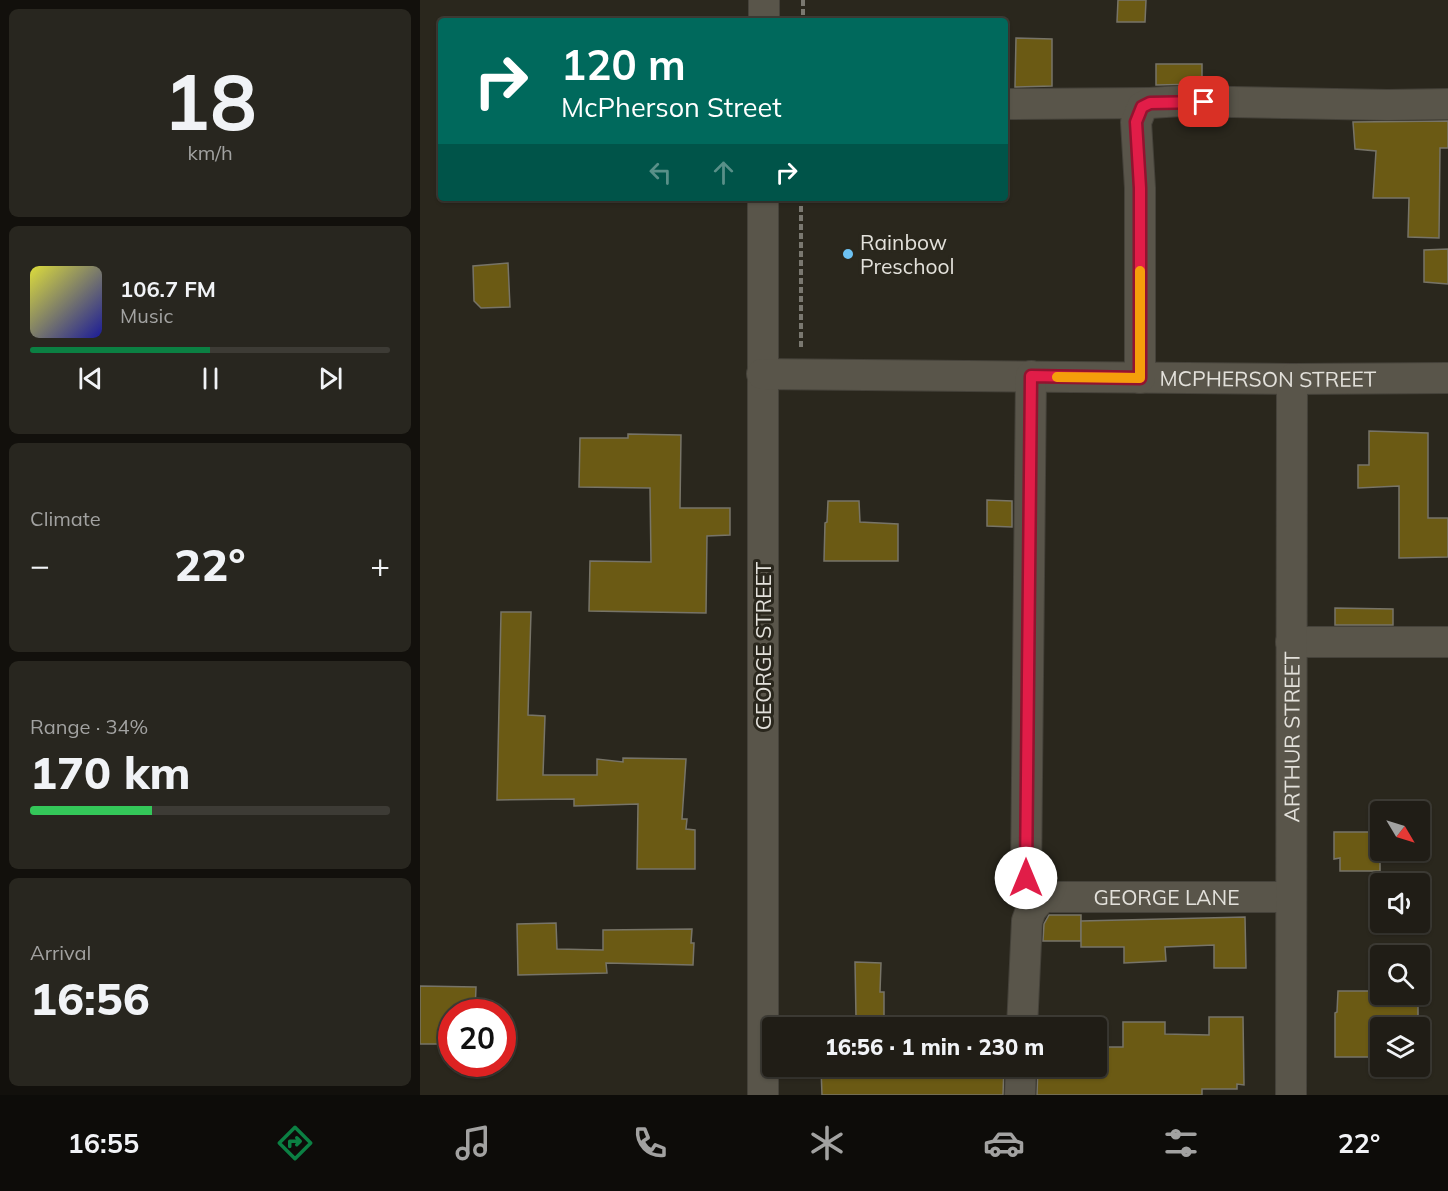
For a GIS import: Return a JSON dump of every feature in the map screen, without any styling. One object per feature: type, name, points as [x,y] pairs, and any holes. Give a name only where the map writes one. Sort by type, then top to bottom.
[{"type":"street","points":[[764,0],[764,18]]},
{"type":"street","points":[[1008,104],[1181,101],[1448,104]]},
{"type":"street","points":[[1140,378],[1140,188],[1136,122],[1142,107],[1150,103]]},
{"type":"street","name":"GEORGE STREET","points":[[763,201],[763,1095]]},
{"type":"street","name":"MCPHERSON STREET","points":[[762,374],[1292,379],[1448,378]]},
{"type":"street","points":[[1023,1017],[1027,921],[1031,910],[1043,896],[1032,888],[1026,878],[1031,376]]},
{"type":"street","name":"ARTHUR STREET","points":[[1291,1095],[1292,379]]},
{"type":"street","points":[[1291,642],[1448,642]]},
{"type":"street","name":"GEORGE LANE","points":[[1043,896],[1061,898],[1291,897]]},
{"type":"street","points":[[1020,1095],[1021,1077]]},
{"type":"path","points":[[803,0],[803,18]]},
{"type":"path","points":[[800,374],[801,201]]},
{"type":"building","points":[[1118,0],[1146,0],[1145,22],[1117,22]]},
{"type":"building","points":[[1016,38],[1052,39],[1052,86],[1015,87]]},
{"type":"building","points":[[1156,64],[1202,64],[1202,84],[1156,85]]},
{"type":"building","points":[[1448,121],[1448,148],[1440,148],[1439,238],[1408,237],[1409,198],[1373,198],[1376,151],[1355,149],[1353,122]]},
{"type":"building","points":[[1448,249],[1448,284],[1424,282],[1424,250]]},
{"type":"building","points":[[508,263],[510,307],[481,308],[474,301],[473,266]]},
{"type":"building","points":[[1369,431],[1428,433],[1428,518],[1448,518],[1448,557],[1399,558],[1399,486],[1358,488],[1358,465],[1369,465]]},
{"type":"building","points":[[628,434],[681,435],[680,508],[730,508],[730,535],[707,536],[706,613],[589,611],[590,561],[651,562],[650,488],[579,487],[580,438],[628,438]]},
{"type":"building","points":[[987,500],[1012,501],[1012,527],[987,526]]},
{"type":"building","points":[[828,501],[859,501],[860,522],[898,524],[898,561],[824,561]]},
{"type":"building","points":[[1335,608],[1393,609],[1393,625],[1335,625]]},
{"type":"building","points":[[501,612],[531,612],[528,715],[545,716],[543,775],[597,775],[597,759],[623,762],[623,758],[686,759],[682,819],[687,819],[686,829],[695,830],[695,869],[637,869],[638,804],[574,806],[574,799],[497,800]]},
{"type":"building","points":[[1334,832],[1370,832],[1370,861],[1380,861],[1380,871],[1340,871],[1340,858],[1334,859]]},
{"type":"building","points":[[1049,915],[1081,915],[1081,941],[1043,941],[1044,924]]},
{"type":"building","points":[[1245,917],[1246,968],[1214,968],[1214,945],[1165,947],[1166,961],[1124,963],[1124,947],[1081,947],[1081,921]]},
{"type":"building","points":[[556,923],[557,949],[603,950],[603,930],[692,929],[693,965],[606,963],[607,973],[518,975],[517,924]]},
{"type":"building","points":[[855,962],[881,963],[880,992],[884,992],[884,1017],[856,1017]]},
{"type":"building","points":[[420,986],[476,987],[476,999],[438,999],[438,1044],[420,1044]]},
{"type":"building","points":[[1338,991],[1370,991],[1370,1005],[1418,1005],[1418,1017],[1370,1017],[1370,1057],[1335,1057],[1335,1013],[1337,1012]]},
{"type":"building","points":[[1209,1017],[1243,1017],[1244,1085],[1237,1084],[1237,1089],[1202,1089],[1202,1095],[1037,1095],[1038,1077],[1107,1077],[1107,1047],[1123,1047],[1123,1022],[1165,1022],[1165,1034],[1209,1035]]},
{"type":"building","points":[[821,1077],[1004,1077],[1003,1095],[822,1095]]},
{"type":"slow traffic","points":[[1057,377],[1140,378],[1140,271]]},
{"type":"place","name":"Rainbow Preschool","points":[[848,254]]},
{"type":"route","points":[[1026,878],[1031,376],[1140,378],[1140,188],[1136,122],[1142,107],[1150,103],[1204,102]]}]
